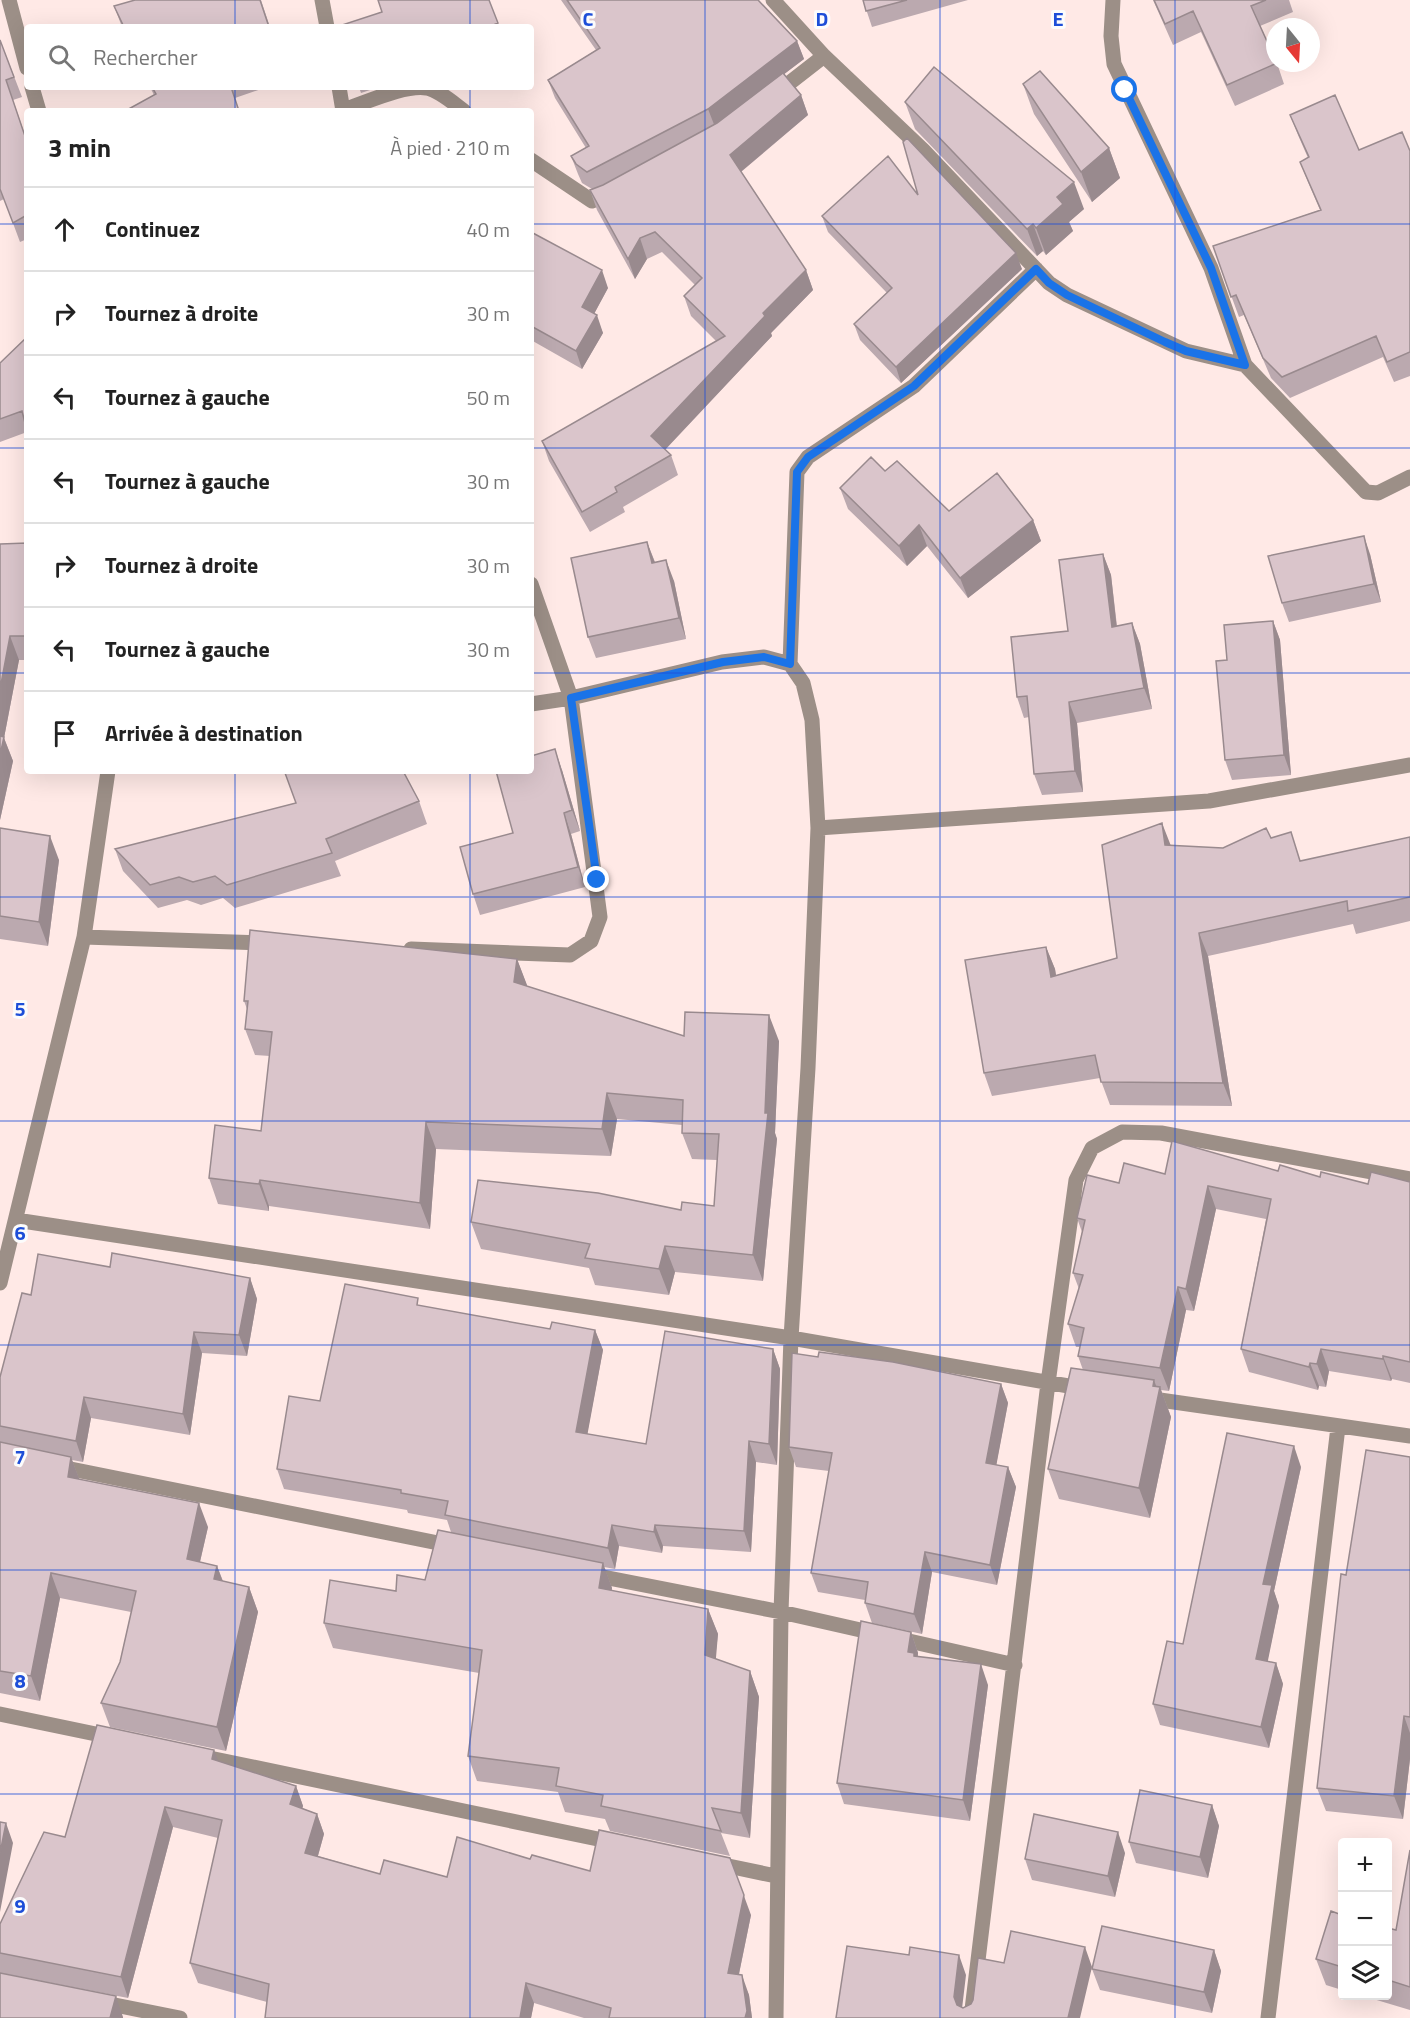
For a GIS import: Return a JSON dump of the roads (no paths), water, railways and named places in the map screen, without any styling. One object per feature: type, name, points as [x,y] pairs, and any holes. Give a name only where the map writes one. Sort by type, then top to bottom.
[{"type":"street","points":[[9,0],[24,57]]},
{"type":"street","points":[[322,0],[326,24]]},
{"type":"street","points":[[772,0],[824,56],[923,150],[1049,283],[1067,295],[1186,351],[1245,365]]},
{"type":"street","points":[[1113,0],[1111,36],[1114,64],[1211,268],[1245,365],[1365,492],[1378,493],[1410,477]]},
{"type":"street","points":[[761,105],[824,56]]},
{"type":"street","points":[[33,90],[38,108]]},
{"type":"street","points":[[340,90],[343,108]]},
{"type":"street","points":[[349,108],[405,90]]},
{"type":"street","points":[[432,90],[460,108]]},
{"type":"street","points":[[534,162],[579,195],[592,201],[626,185]]},
{"type":"street","points":[[776,2018],[781,1612],[791,1338],[808,1068],[818,828],[812,720],[803,683],[790,664],[797,472],[808,457],[914,386],[1036,269]]},
{"type":"street","points":[[396,948],[570,955],[591,941],[600,917],[597,880],[571,698],[534,593]]},
{"type":"street","points":[[534,704],[571,698],[723,662],[764,657],[790,664]]},
{"type":"street","points":[[818,828],[1209,801],[1410,765]]},
{"type":"street","points":[[0,1282],[84,937],[108,774]]},
{"type":"street","points":[[84,937],[288,944]]},
{"type":"street","points":[[971,2018],[1048,1383],[1076,1179],[1092,1148],[1122,1132],[1161,1133],[1410,1179]]},
{"type":"street","points":[[16,1220],[791,1338],[1106,1392]]},
{"type":"street","points":[[1129,1395],[1410,1436]]},
{"type":"street","points":[[1268,2018],[1338,1427]]},
{"type":"street","points":[[35,1462],[466,1549]]},
{"type":"street","points":[[571,1570],[781,1612],[1015,1665]]},
{"type":"street","points":[[0,1714],[127,1740]]},
{"type":"street","points":[[185,1752],[637,1847]]},
{"type":"street","points":[[694,1859],[776,1876]]},
{"type":"street","points":[[90,2000],[180,2018]]}]
